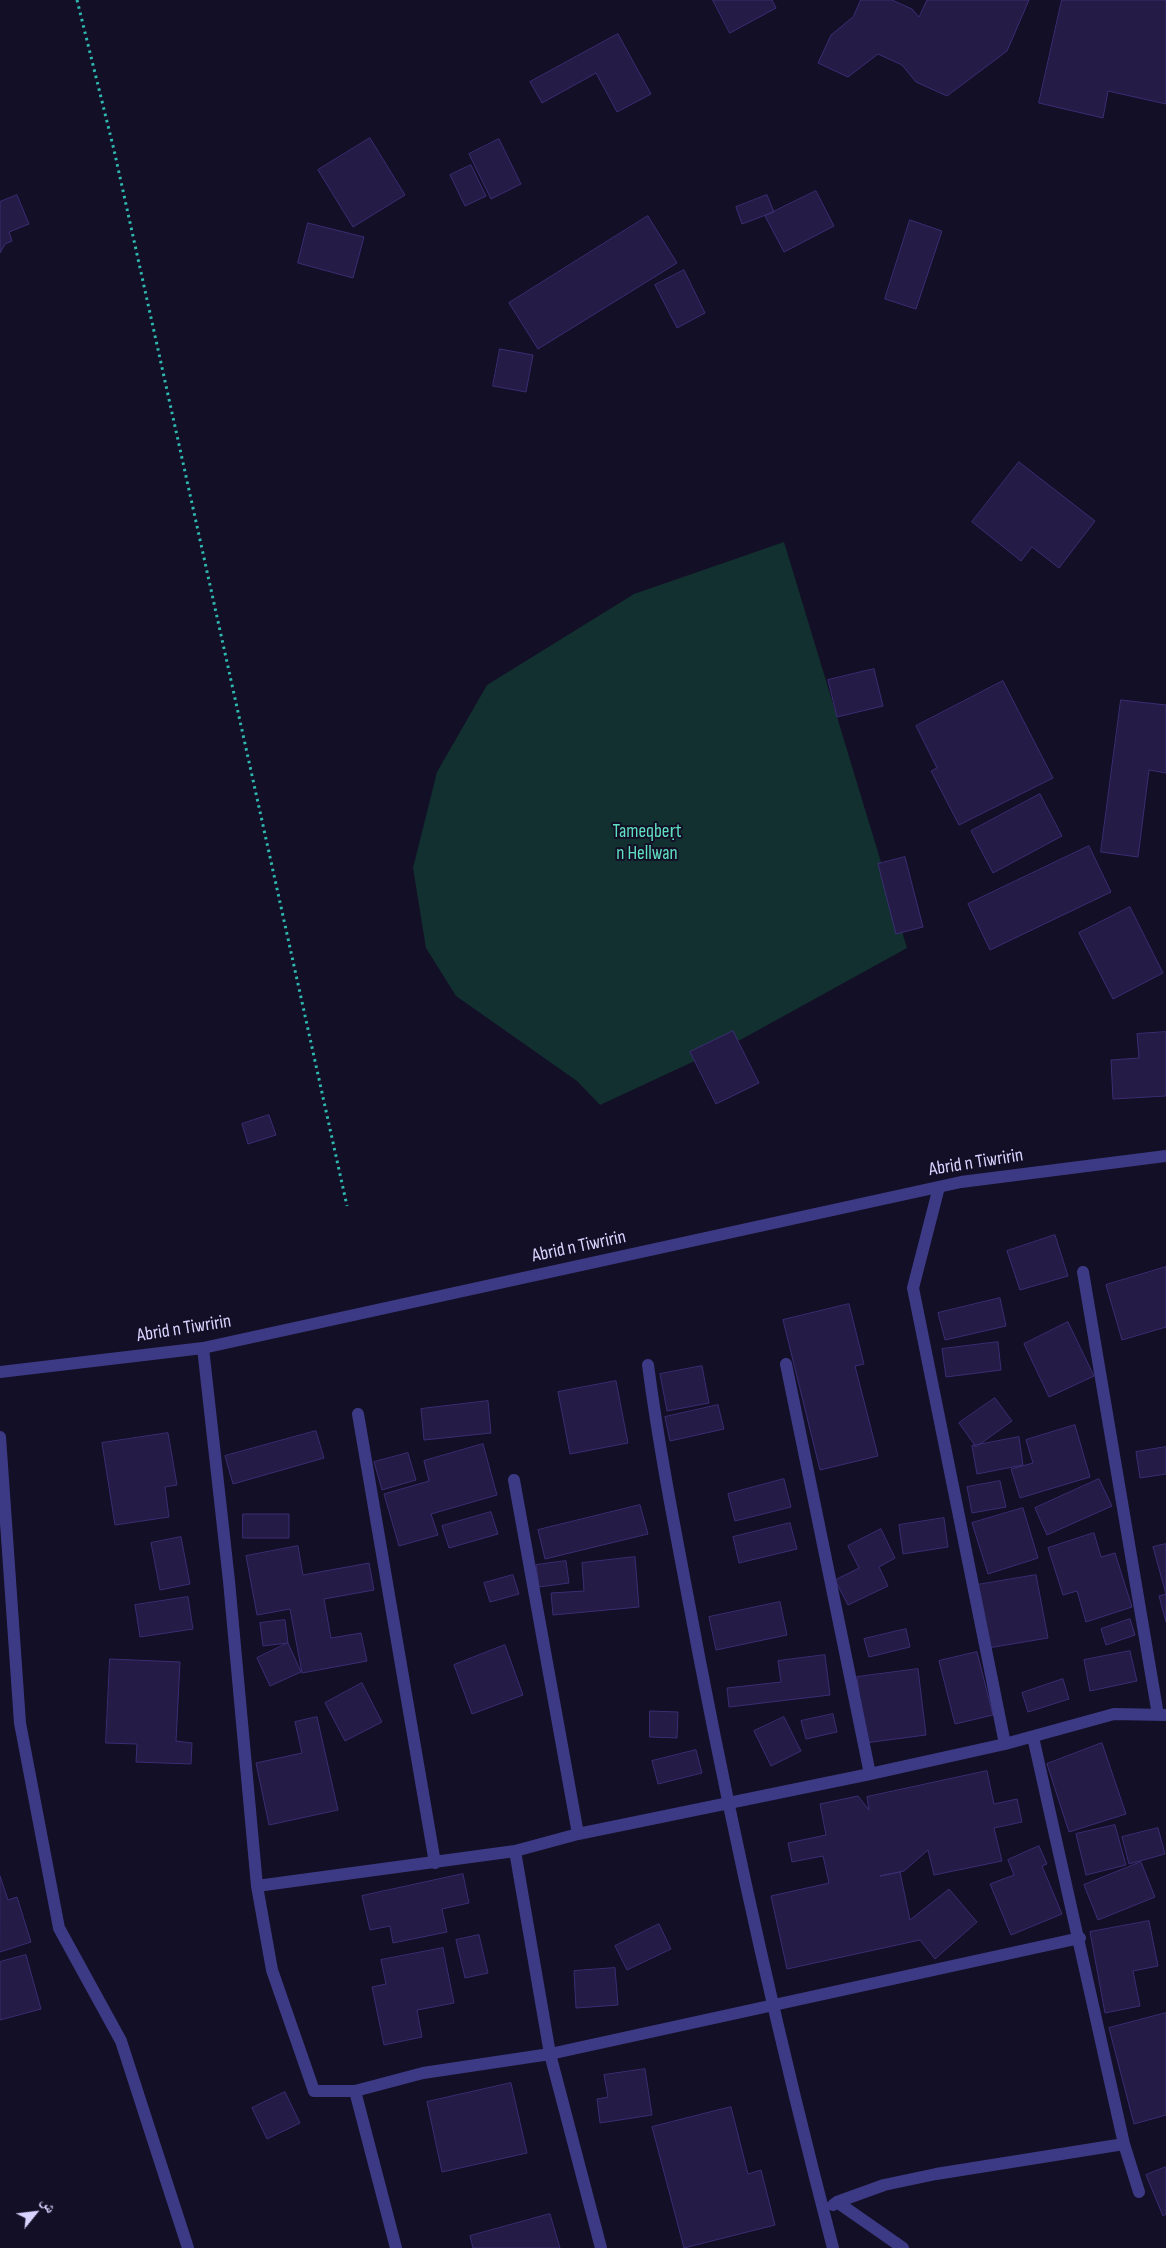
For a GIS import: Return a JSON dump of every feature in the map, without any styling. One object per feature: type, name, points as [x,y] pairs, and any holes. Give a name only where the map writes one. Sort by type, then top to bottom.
[{"type":"street","name":"Abrid n Tiwririn","points":[[0,1372],[203,1348],[939,1187],[990,1178],[1166,1156]]},
{"type":"street","points":[[939,1187],[913,1288],[1005,1744]]},
{"type":"street","points":[[257,1886],[515,1851],[578,1834],[870,1774],[1005,1744],[1114,1714],[1162,1715],[1083,1272]]},
{"type":"street","points":[[203,1348],[230,1591],[257,1886],[272,1970],[314,2091],[355,2091],[423,2073],[550,2054],[1080,1938]]},
{"type":"street","points":[[786,1364],[870,1774]]},
{"type":"street","points":[[648,1365],[659,1448],[727,1802],[773,2006],[823,2212],[829,2247]]},
{"type":"street","points":[[358,1414],[435,1863]]},
{"type":"street","points":[[0,1437],[20,1723],[59,1928],[121,2041],[188,2248]]},
{"type":"street","points":[[514,1480],[578,1834]]},
{"type":"street","points":[[1033,1737],[1080,1938],[1124,2144],[1139,2192]]},
{"type":"street","points":[[515,1851],[550,2054],[601,2248]]},
{"type":"street","points":[[355,2091],[396,2248]]},
{"type":"street","points":[[823,2212],[837,2202],[884,2186],[936,2174],[1124,2144]]},
{"type":"street","points":[[837,2202],[903,2248]]},
{"type":"path","points":[[77,0],[114,150],[347,1206]]},
{"type":"green space","name":"Tameqbeṛt n Hellwan","points":[[784,542],[907,948],[742,1039],[600,1105],[577,1081],[456,996],[426,948],[413,868],[437,772],[487,685],[634,594]]},
{"type":"building","points":[[713,0],[772,0],[776,8],[730,33]]},
{"type":"building","points":[[861,0],[892,0],[912,9],[919,17],[927,0],[1029,0],[1007,51],[947,96],[916,82],[902,65],[878,54],[848,77],[818,63],[831,35],[853,17]]},
{"type":"building","points":[[1062,0],[1166,0],[1166,104],[1108,91],[1103,118],[1039,103]]},
{"type":"building","points":[[618,34],[651,94],[617,112],[596,73],[542,103],[530,82]]},
{"type":"building","points":[[370,138],[405,195],[353,227],[318,170]]},
{"type":"building","points":[[499,139],[521,184],[491,199],[469,154]]},
{"type":"building","points":[[471,165],[486,196],[465,206],[450,175]]},
{"type":"building","points":[[816,191],[834,226],[784,252],[765,216]]},
{"type":"building","points":[[17,195],[29,224],[9,232],[12,241],[5,244],[0,253],[0,202]]},
{"type":"building","points":[[767,195],[774,212],[742,224],[736,207]]},
{"type":"building","points":[[648,216],[677,263],[538,349],[509,303]]},
{"type":"building","points":[[910,220],[942,231],[916,309],[885,299]]},
{"type":"building","points":[[308,223],[364,237],[353,278],[298,263]]},
{"type":"building","points":[[684,270],[705,313],[677,328],[655,285]]},
{"type":"building","points":[[500,349],[533,355],[526,392],[493,386]]},
{"type":"building","points":[[1019,462],[1095,521],[1059,568],[1032,547],[1021,561],[972,522]]},
{"type":"building","points":[[874,669],[883,706],[837,717],[828,680]]},
{"type":"building","points":[[1003,681],[1053,778],[959,825],[931,771],[937,768],[916,726]]},
{"type":"building","points":[[1121,700],[1166,705],[1166,773],[1149,770],[1138,857],[1101,852]]},
{"type":"building","points":[[1040,794],[1062,836],[993,873],[971,831]]},
{"type":"building","points":[[1089,846],[1111,892],[990,950],[968,904]]},
{"type":"building","points":[[905,857],[923,927],[896,934],[878,864]]},
{"type":"building","points":[[1130,907],[1163,973],[1113,999],[1079,933]]},
{"type":"building","points":[[733,1031],[759,1083],[716,1104],[690,1052]]},
{"type":"building","points":[[1166,1032],[1166,1096],[1113,1099],[1111,1060],[1139,1058],[1137,1034]]},
{"type":"building","points":[[269,1115],[276,1135],[248,1144],[242,1124]]},
{"type":"building","points":[[1055,1235],[1068,1276],[1020,1290],[1007,1251]]},
{"type":"building","points":[[1166,1267],[1166,1327],[1122,1340],[1106,1285]]},
{"type":"building","points":[[1000,1298],[1006,1326],[945,1340],[938,1313]]},
{"type":"building","points":[[849,1304],[864,1364],[855,1366],[878,1456],[820,1470],[783,1320]]},
{"type":"building","points":[[1068,1322],[1094,1376],[1049,1397],[1024,1344]]},
{"type":"building","points":[[998,1342],[1001,1370],[946,1377],[942,1349]]},
{"type":"building","points":[[702,1366],[709,1403],[667,1411],[660,1374]]},
{"type":"building","points":[[616,1381],[628,1443],[570,1454],[558,1392]]},
{"type":"building","points":[[995,1398],[1012,1421],[976,1447],[959,1423]]},
{"type":"building","points":[[488,1401],[491,1433],[424,1440],[421,1409]]},
{"type":"building","points":[[718,1405],[724,1429],[670,1441],[665,1417]]},
{"type":"building","points":[[1075,1425],[1090,1477],[1020,1498],[1011,1469],[1033,1463],[1026,1440]]},
{"type":"building","points":[[316,1431],[324,1458],[233,1484],[225,1456]]},
{"type":"building","points":[[168,1433],[177,1485],[165,1487],[169,1517],[115,1525],[102,1443]]},
{"type":"building","points":[[1019,1437],[1023,1465],[977,1474],[972,1446]]},
{"type":"building","points":[[483,1444],[497,1495],[431,1514],[438,1535],[399,1546],[384,1494],[429,1481],[424,1461]]},
{"type":"building","points":[[1166,1447],[1166,1474],[1140,1478],[1136,1452]]},
{"type":"building","points":[[408,1453],[416,1480],[382,1490],[374,1462]]},
{"type":"building","points":[[784,1479],[791,1507],[735,1521],[728,1494]]},
{"type":"building","points":[[1099,1479],[1112,1506],[1047,1535],[1035,1508]]},
{"type":"building","points":[[1000,1481],[1006,1507],[972,1513],[967,1487]]},
{"type":"building","points":[[640,1505],[648,1534],[545,1559],[538,1530]]},
{"type":"building","points":[[1023,1508],[1038,1558],[988,1574],[972,1523]]},
{"type":"building","points":[[491,1512],[498,1534],[449,1548],[442,1526]]},
{"type":"building","points":[[243,1514],[289,1514],[289,1538],[243,1538]]},
{"type":"building","points":[[944,1518],[948,1547],[903,1554],[899,1525]]},
{"type":"building","points":[[790,1523],[797,1549],[739,1563],[733,1537]]},
{"type":"building","points":[[881,1529],[895,1558],[879,1567],[888,1586],[848,1605],[835,1580],[859,1568],[848,1546]]},
{"type":"building","points":[[1094,1533],[1101,1557],[1115,1553],[1132,1607],[1086,1622],[1077,1591],[1063,1595],[1048,1548]]},
{"type":"building","points":[[181,1537],[190,1584],[160,1590],[151,1543]]},
{"type":"building","points":[[1166,1544],[1166,1594],[1153,1547]]},
{"type":"building","points":[[298,1546],[303,1575],[369,1563],[374,1590],[324,1599],[331,1638],[361,1633],[367,1661],[302,1673],[290,1609],[257,1615],[246,1556]]},
{"type":"building","points":[[635,1557],[639,1607],[553,1615],[551,1593],[584,1591],[582,1563]]},
{"type":"building","points":[[566,1561],[569,1583],[539,1587],[536,1565]]},
{"type":"building","points":[[513,1575],[519,1594],[490,1602],[484,1583]]},
{"type":"building","points":[[1036,1575],[1048,1638],[988,1648],[977,1585]]},
{"type":"building","points":[[1166,1594],[1166,1622],[1159,1596]]},
{"type":"building","points":[[188,1597],[193,1629],[140,1637],[135,1605]]},
{"type":"building","points":[[780,1602],[787,1635],[716,1650],[709,1617]]},
{"type":"building","points":[[1130,1619],[1135,1635],[1106,1645],[1101,1629]]},
{"type":"building","points":[[285,1620],[288,1643],[263,1646],[260,1623]]},
{"type":"building","points":[[906,1629],[910,1647],[869,1657],[864,1639]]},
{"type":"building","points":[[288,1643],[301,1672],[270,1686],[257,1658]]},
{"type":"building","points":[[505,1645],[523,1695],[472,1714],[454,1665]]},
{"type":"building","points":[[1130,1651],[1137,1681],[1090,1691],[1084,1660]]},
{"type":"building","points":[[977,1652],[993,1715],[955,1724],[939,1661]]},
{"type":"building","points":[[825,1655],[830,1695],[729,1707],[727,1688],[781,1682],[778,1661]]},
{"type":"building","points":[[110,1659],[180,1662],[176,1741],[192,1743],[191,1764],[136,1762],[137,1744],[106,1743]]},
{"type":"building","points":[[918,1669],[926,1735],[865,1743],[857,1677]]},
{"type":"building","points":[[1063,1679],[1069,1699],[1028,1712],[1022,1693]]},
{"type":"building","points":[[362,1683],[382,1722],[345,1741],[325,1703]]},
{"type":"building","points":[[650,1711],[678,1712],[677,1738],[650,1737]]},
{"type":"building","points":[[833,1714],[837,1732],[806,1739],[801,1721]]},
{"type":"building","points":[[317,1717],[338,1810],[269,1825],[256,1763],[302,1753],[295,1722]]},
{"type":"building","points":[[784,1717],[801,1751],[771,1766],[754,1731]]},
{"type":"building","points":[[1102,1743],[1126,1814],[1069,1832],[1047,1764]]},
{"type":"building","points":[[696,1750],[702,1773],[658,1784],[652,1761]]},
{"type":"building","points":[[987,1771],[994,1804],[1017,1799],[1022,1822],[994,1828],[1002,1861],[934,1875],[928,1850],[904,1871],[880,1876],[900,1872],[910,1920],[949,1889],[977,1922],[935,1959],[920,1940],[787,1969],[771,1896],[829,1883],[823,1856],[792,1862],[788,1843],[826,1835],[820,1804],[858,1796],[869,1810],[867,1797]]},
{"type":"building","points":[[1115,1825],[1126,1865],[1086,1875],[1076,1834]]},
{"type":"building","points":[[1158,1828],[1165,1854],[1129,1864],[1122,1837]]},
{"type":"building","points":[[1039,1846],[1047,1864],[1042,1866],[1062,1914],[1011,1935],[990,1884],[1014,1875],[1008,1860]]},
{"type":"building","points":[[1141,1862],[1155,1897],[1098,1920],[1084,1885]]},
{"type":"building","points":[[463,1874],[469,1903],[442,1909],[447,1932],[393,1943],[390,1926],[370,1930],[362,1896]]},
{"type":"building","points":[[0,1876],[8,1900],[17,1897],[31,1942],[0,1952]]},
{"type":"building","points":[[1149,1921],[1158,1966],[1133,1971],[1140,2006],[1105,2013],[1090,1932]]},
{"type":"building","points":[[659,1924],[671,1949],[627,1970],[615,1946]]},
{"type":"building","points":[[479,1935],[488,1973],[465,1978],[456,1940]]},
{"type":"building","points":[[443,1948],[454,2003],[417,2010],[422,2037],[384,2045],[372,1987],[386,1984],[381,1960]]},
{"type":"building","points":[[26,1955],[41,2009],[0,2020],[0,1962]]},
{"type":"building","points":[[615,1968],[618,2005],[576,2008],[574,1971]]},
{"type":"building","points":[[1166,2013],[1166,2115],[1134,2124],[1109,2028]]},
{"type":"building","points":[[645,2069],[652,2115],[600,2123],[597,2099],[608,2097],[604,2075]]},
{"type":"building","points":[[511,2083],[527,2153],[442,2172],[427,2102]]},
{"type":"building","points":[[285,2092],[300,2123],[267,2139],[252,2108]]},
{"type":"building","points":[[731,2107],[748,2174],[761,2170],[775,2225],[684,2248],[652,2127]]},
{"type":"building","points":[[1166,2167],[1166,2214],[1163,2216],[1146,2175]]},
{"type":"building","points":[[550,2214],[560,2248],[473,2248],[470,2236]]}]
